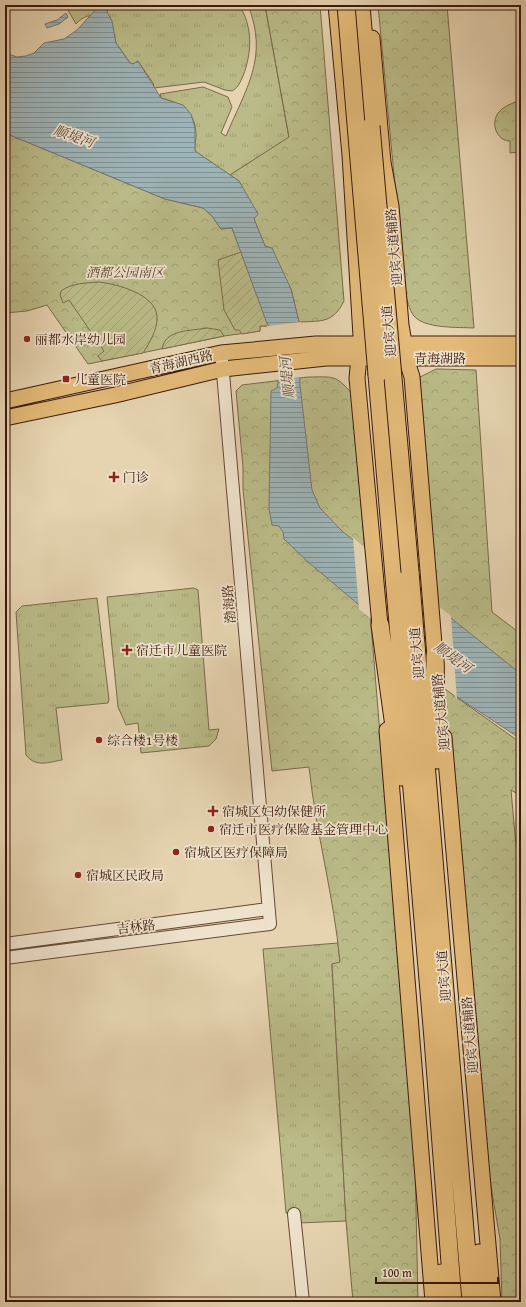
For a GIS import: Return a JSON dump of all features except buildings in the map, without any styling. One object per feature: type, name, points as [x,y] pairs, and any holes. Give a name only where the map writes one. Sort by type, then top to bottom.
[{"type":"highway","name":"迎宾大道","points":[[346,5],[433,1039],[453,1302]]},
{"type":"highway","name":"迎宾大道","points":[[361,5],[419,672],[471,1302]]},
{"type":"highway","points":[[381,632],[407,813],[418,946],[431,1018]]},
{"type":"highway","points":[[435,656],[440,831],[438,898]]},
{"type":"highway","points":[[433,1039],[429,1076],[438,1192],[441,1302]]},
{"type":"highway","points":[[452,1066],[463,1101],[472,1197],[485,1302]]},
{"type":"main road","points":[[336,5],[350,155],[359,351],[357,378],[381,632],[390,764],[433,1302]]},
{"type":"main road","name":"迎宾大道辅路","points":[[369,5],[383,162],[391,206],[401,325],[405,351],[412,377],[435,656]]},
{"type":"main road","name":"青海湖路","points":[[359,351],[405,351],[521,344]]},
{"type":"main road","name":"青海湖西路","points":[[5,401],[221,353],[254,348],[317,352],[359,351]]},
{"type":"main road","name":"青海湖路","points":[[405,351],[521,358]]},
{"type":"main road","name":"青海湖西路","points":[[5,418],[115,396],[223,369],[256,365],[317,352]]},
{"type":"main road","name":"迎宾大道辅路","points":[[437,691],[493,1302]]},
{"type":"street","name":"渤海路","points":[[221,353],[270,924]]},
{"type":"street","name":"吉林路","points":[[5,944],[268,909]]},
{"type":"street","name":"吉林路","points":[[5,958],[270,924]]},
{"type":"street","points":[[294,1214],[303,1302]]},
{"type":"green space","points":[[65,5],[239,5],[247,22],[250,40],[248,58],[243,76],[238,86],[232,91],[204,82],[154,88],[153,83],[138,61],[133,64],[130,63],[116,43],[110,17],[88,16],[76,24]]},
{"type":"green space","points":[[248,5],[265,5],[289,138],[230,175],[195,151],[195,128],[190,115],[181,106],[161,98],[160,94],[203,87],[228,97],[232,107],[221,133],[226,136],[247,87],[256,57],[254,24]]},
{"type":"green space","points":[[265,5],[320,5],[344,301],[336,313],[331,317],[320,321],[299,322],[291,289],[268,247],[265,246],[254,219],[256,215],[239,181],[230,175],[289,137]]},
{"type":"green space","points":[[378,5],[447,5],[474,328],[442,326],[426,323],[414,316],[408,304],[405,292]]},
{"type":"green space","points":[[521,101],[520,174],[518,152],[510,153],[510,141],[501,138],[495,126],[496,116],[499,112],[505,107]]},
{"type":"green space","name":"酒都公园南区","points":[[5,133],[165,199],[203,208],[212,216],[221,229],[232,228],[269,326],[260,326],[260,331],[224,336],[88,364],[47,305],[27,311],[5,313]]},
{"type":"green space","points":[[241,252],[269,326],[260,326],[260,331],[242,334],[239,330],[235,330],[224,310],[218,260]]},
{"type":"green space","points":[[99,282],[125,288],[143,296],[155,308],[157,316],[156,326],[153,336],[143,353],[102,361],[98,356],[104,351],[69,300],[63,303],[60,295],[61,291],[65,288],[79,284]]},
{"type":"green space","points":[[207,328],[220,330],[224,336],[162,349],[164,342],[173,334]]},
{"type":"green space","points":[[436,369],[476,370],[492,612],[521,634],[521,676],[431,609],[413,390],[420,377]]},
{"type":"green space","points":[[308,377],[333,378],[342,383],[352,394],[415,1159],[418,1302],[353,1302],[346,1221],[332,964],[340,962],[334,913],[316,816],[309,767],[272,771],[243,489],[243,467],[236,391],[242,385]]},
{"type":"green space","points":[[194,588],[198,590],[209,730],[219,729],[216,739],[209,746],[141,753],[138,723],[126,725],[118,707],[107,597]]},
{"type":"green space","points":[[97,598],[109,700],[108,703],[56,708],[62,760],[48,763],[34,762],[26,755],[16,612],[22,606]]},
{"type":"green space","points":[[442,687],[521,743],[521,796],[511,790],[521,901],[521,1302],[502,1302],[500,1239],[470,1064],[455,919]]},
{"type":"green space","points":[[338,943],[340,963],[332,964],[346,1221],[299,1223],[298,1215],[286,1213],[263,949]]},
{"type":"water","name":"顺堤河","points":[[100,5],[109,5],[107,12],[112,21],[116,43],[130,63],[133,64],[138,61],[161,98],[183,105],[191,114],[195,128],[195,151],[239,181],[258,214],[254,219],[265,246],[272,248],[291,289],[299,322],[300,385],[312,490],[320,508],[342,531],[521,674],[521,739],[457,697],[447,679],[308,562],[284,539],[283,532],[279,526],[272,525],[269,509],[271,391],[277,388],[278,383],[269,326],[232,228],[221,229],[212,216],[203,208],[165,199],[5,133],[5,53],[17,57],[26,56],[34,53],[44,43],[64,39],[77,30]]},
{"type":"water","points":[[66,13],[68,17],[59,24],[47,28],[45,24],[57,20]]},
{"type":"pier","points":[[301,322],[302,377],[276,380],[267,326]]},
{"type":"pier","points":[[353,538],[451,616],[457,700],[446,680],[359,609]]},
{"type":"place","name":"丽都水岸幼儿园","points":[[27,339]]},
{"type":"place","name":"儿童医院","points":[[66,379]]},
{"type":"place","name":"门诊","points":[[114,477]]},
{"type":"place","name":"宿迁市儿童医院","points":[[127,650]]},
{"type":"place","name":"综合楼1号楼","points":[[99,740]]},
{"type":"place","name":"宿城区妇幼保健所","points":[[213,811]]},
{"type":"place","name":"宿迁市医疗保险基金管理中心","points":[[211,829]]},
{"type":"place","name":"宿城区医疗保障局","points":[[176,852]]},
{"type":"place","name":"宿城区民政局","points":[[78,875]]}]
